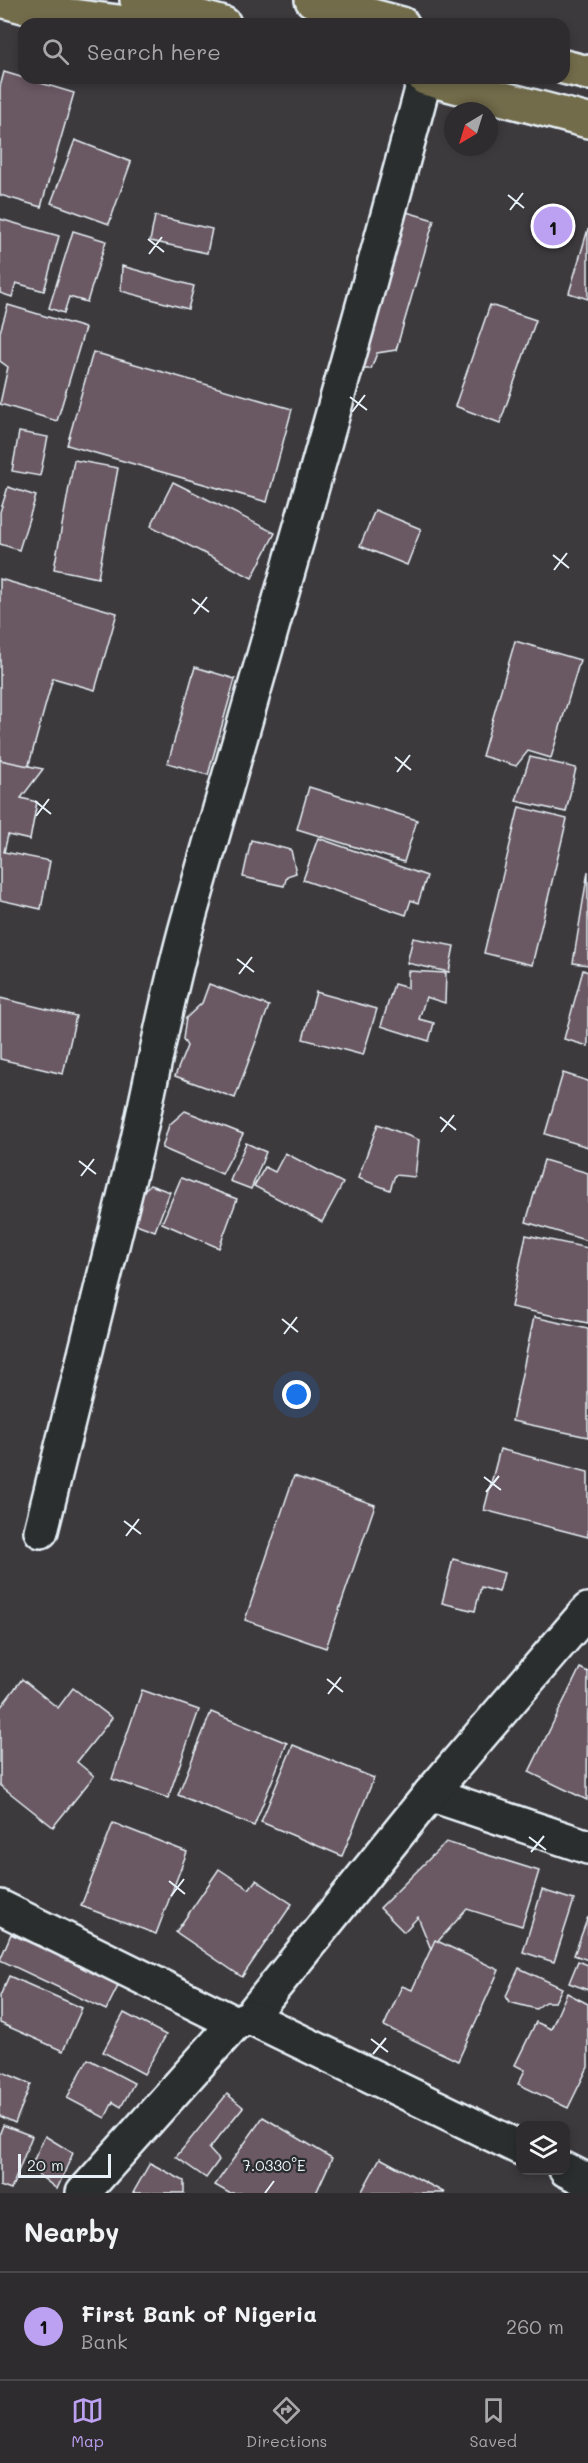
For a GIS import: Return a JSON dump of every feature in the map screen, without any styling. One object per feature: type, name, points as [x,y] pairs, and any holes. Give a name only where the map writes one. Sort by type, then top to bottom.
[{"type":"main road","points":[[1,0],[49,13],[88,18]]},
{"type":"main road","points":[[137,0],[202,18]]},
{"type":"main road","points":[[312,0],[379,18]]},
{"type":"main road","points":[[336,0],[382,18]]},
{"type":"main road","points":[[570,68],[588,73]]},
{"type":"main road","points":[[448,84],[588,121]]},
{"type":"street","points":[[41,1531],[134,1155],[187,925],[370,284],[423,84]]},
{"type":"street","points":[[83,2193],[242,2020],[430,1794],[588,1610]]},
{"type":"street","points":[[430,1794],[588,1847]]},
{"type":"street","points":[[0,1908],[516,2146]]},
{"type":"street","points":[[570,2172],[588,2181]]},
{"type":"building","points":[[4,72],[18,76],[18,84],[44,84],[74,93],[41,207],[0,195],[0,87]]},
{"type":"building","points":[[75,140],[131,162],[109,224],[51,203]]},
{"type":"building","points":[[403,211],[434,220],[396,350],[377,353],[371,369],[355,369]]},
{"type":"building","points":[[155,216],[212,229],[207,253],[150,241]]},
{"type":"building","points":[[0,219],[59,236],[44,291],[16,283],[12,297],[0,293]]},
{"type":"building","points":[[588,229],[588,299],[569,293]]},
{"type":"building","points":[[73,231],[106,241],[87,302],[69,297],[64,313],[49,308]]},
{"type":"building","points":[[122,266],[194,286],[188,309],[121,291]]},
{"type":"building","points":[[8,305],[85,328],[57,421],[0,404],[8,367],[0,361],[0,332]]},
{"type":"building","points":[[490,305],[536,320],[500,423],[455,406]]},
{"type":"building","points":[[93,352],[292,409],[267,502],[67,445]]},
{"type":"building","points":[[19,432],[48,437],[40,476],[12,471]]},
{"type":"building","points":[[74,460],[118,468],[98,578],[54,569]]},
{"type":"building","points":[[173,482],[275,533],[252,578],[151,526]]},
{"type":"building","points":[[8,487],[36,496],[19,550],[0,544],[0,512]]},
{"type":"building","points":[[375,510],[421,529],[407,565],[360,546]]},
{"type":"building","points":[[0,579],[117,613],[95,690],[53,678],[28,768],[0,760]]},
{"type":"building","points":[[515,641],[580,660],[551,758],[528,751],[516,766],[482,756]]},
{"type":"building","points":[[195,667],[235,679],[208,775],[168,763]]},
{"type":"building","points":[[530,757],[576,768],[566,812],[516,801]]},
{"type":"building","points":[[0,760],[43,769],[21,798],[37,802],[30,840],[8,835],[4,852],[50,861],[41,909],[0,900]]},
{"type":"building","points":[[309,787],[417,820],[404,862],[297,829]]},
{"type":"building","points":[[519,807],[567,819],[532,965],[484,953]]},
{"type":"building","points":[[318,838],[427,876],[418,903],[411,900],[406,915],[303,880]]},
{"type":"building","points":[[251,840],[291,850],[296,873],[287,876],[284,886],[243,877]]},
{"type":"building","points":[[588,871],[588,965],[573,963]]},
{"type":"building","points":[[413,938],[454,946],[449,972],[407,963]]},
{"type":"building","points":[[583,970],[588,972],[588,1046],[564,1039]]},
{"type":"building","points":[[408,971],[446,973],[445,1003],[426,997],[419,1019],[434,1023],[429,1041],[381,1026],[394,984],[408,988]]},
{"type":"building","points":[[209,984],[269,1006],[235,1098],[175,1076],[187,1046],[183,1039],[186,1018],[202,1003]]},
{"type":"building","points":[[316,992],[377,1009],[363,1055],[303,1039]]},
{"type":"building","points":[[0,998],[76,1016],[63,1074],[0,1059]]},
{"type":"building","points":[[563,1073],[588,1081],[588,1147],[545,1134]]},
{"type":"building","points":[[185,1111],[243,1134],[222,1174],[162,1148],[169,1125]]},
{"type":"building","points":[[378,1124],[419,1140],[415,1177],[395,1175],[390,1190],[358,1178]]},
{"type":"building","points":[[246,1143],[266,1152],[251,1189],[230,1181]]},
{"type":"building","points":[[285,1153],[343,1183],[322,1222],[254,1186],[265,1167],[275,1172]]},
{"type":"building","points":[[544,1160],[588,1173],[588,1241],[526,1222]]},
{"type":"building","points":[[181,1178],[237,1199],[219,1248],[162,1223]]},
{"type":"building","points":[[150,1185],[170,1192],[155,1231],[128,1221],[138,1195]]},
{"type":"building","points":[[526,1235],[588,1248],[588,1323],[511,1307]]},
{"type":"building","points":[[534,1317],[588,1329],[588,1437],[512,1421]]},
{"type":"building","points":[[500,1449],[588,1472],[588,1537],[484,1510]]},
{"type":"building","points":[[294,1476],[375,1505],[326,1648],[245,1620]]},
{"type":"building","points":[[453,1559],[504,1573],[499,1592],[481,1587],[475,1611],[442,1603]]},
{"type":"building","points":[[580,1668],[588,1672],[587,1800],[529,1772]]},
{"type":"building","points":[[22,1679],[58,1708],[73,1688],[112,1718],[77,1762],[94,1776],[53,1827],[0,1785],[0,1708]]},
{"type":"building","points":[[142,1690],[199,1710],[168,1798],[112,1779]]},
{"type":"building","points":[[211,1712],[287,1743],[254,1826],[178,1795]]},
{"type":"building","points":[[293,1745],[374,1778],[342,1856],[261,1822]]},
{"type":"building","points":[[113,1823],[187,1852],[156,1934],[81,1906]]},
{"type":"building","points":[[446,1842],[539,1871],[522,1926],[467,1909],[431,1949],[418,1917],[404,1932],[380,1908]]},
{"type":"building","points":[[219,1869],[249,1889],[256,1880],[292,1904],[242,1977],[176,1932]]},
{"type":"building","points":[[542,1890],[574,1900],[554,1962],[523,1952]]},
{"type":"building","points":[[588,1917],[588,1960],[574,1955]]},
{"type":"building","points":[[11,1934],[119,1984],[106,2010],[0,1960]]},
{"type":"building","points":[[435,1940],[499,1970],[458,2061],[384,2026],[402,1986],[412,1990]]},
{"type":"building","points":[[578,1961],[588,1965],[588,1990],[569,1983]]},
{"type":"building","points":[[519,1968],[562,1988],[555,2002],[545,2002],[536,2009],[509,2002],[506,1996]]},
{"type":"building","points":[[9,1976],[82,2008],[63,2051],[0,2023],[0,1996]]},
{"type":"building","points":[[567,1993],[588,2004],[588,2067],[568,2108],[518,2084],[525,2070],[515,2065],[536,2022],[551,2029]]},
{"type":"building","points":[[124,2013],[166,2035],[144,2074],[103,2052]]},
{"type":"building","points":[[88,2059],[134,2083],[121,2107],[113,2102],[105,2118],[67,2098]]},
{"type":"building","points":[[0,2071],[31,2084],[15,2123],[0,2116]]},
{"type":"building","points":[[227,2094],[243,2107],[209,2149],[219,2160],[206,2178],[176,2157]]},
{"type":"building","points":[[263,2117],[332,2158],[316,2193],[229,2193],[215,2185]]},
{"type":"building","points":[[3,2125],[32,2136],[11,2190],[0,2186],[0,2133]]},
{"type":"building","points":[[45,2136],[73,2153],[57,2189],[30,2168]]},
{"type":"building","points":[[380,2158],[445,2193],[361,2193]]},
{"type":"building","points":[[150,2163],[184,2181],[184,2193],[133,2193]]},
{"type":"place","name":"First Bank of Nigeria","points":[[553,226]]}]
